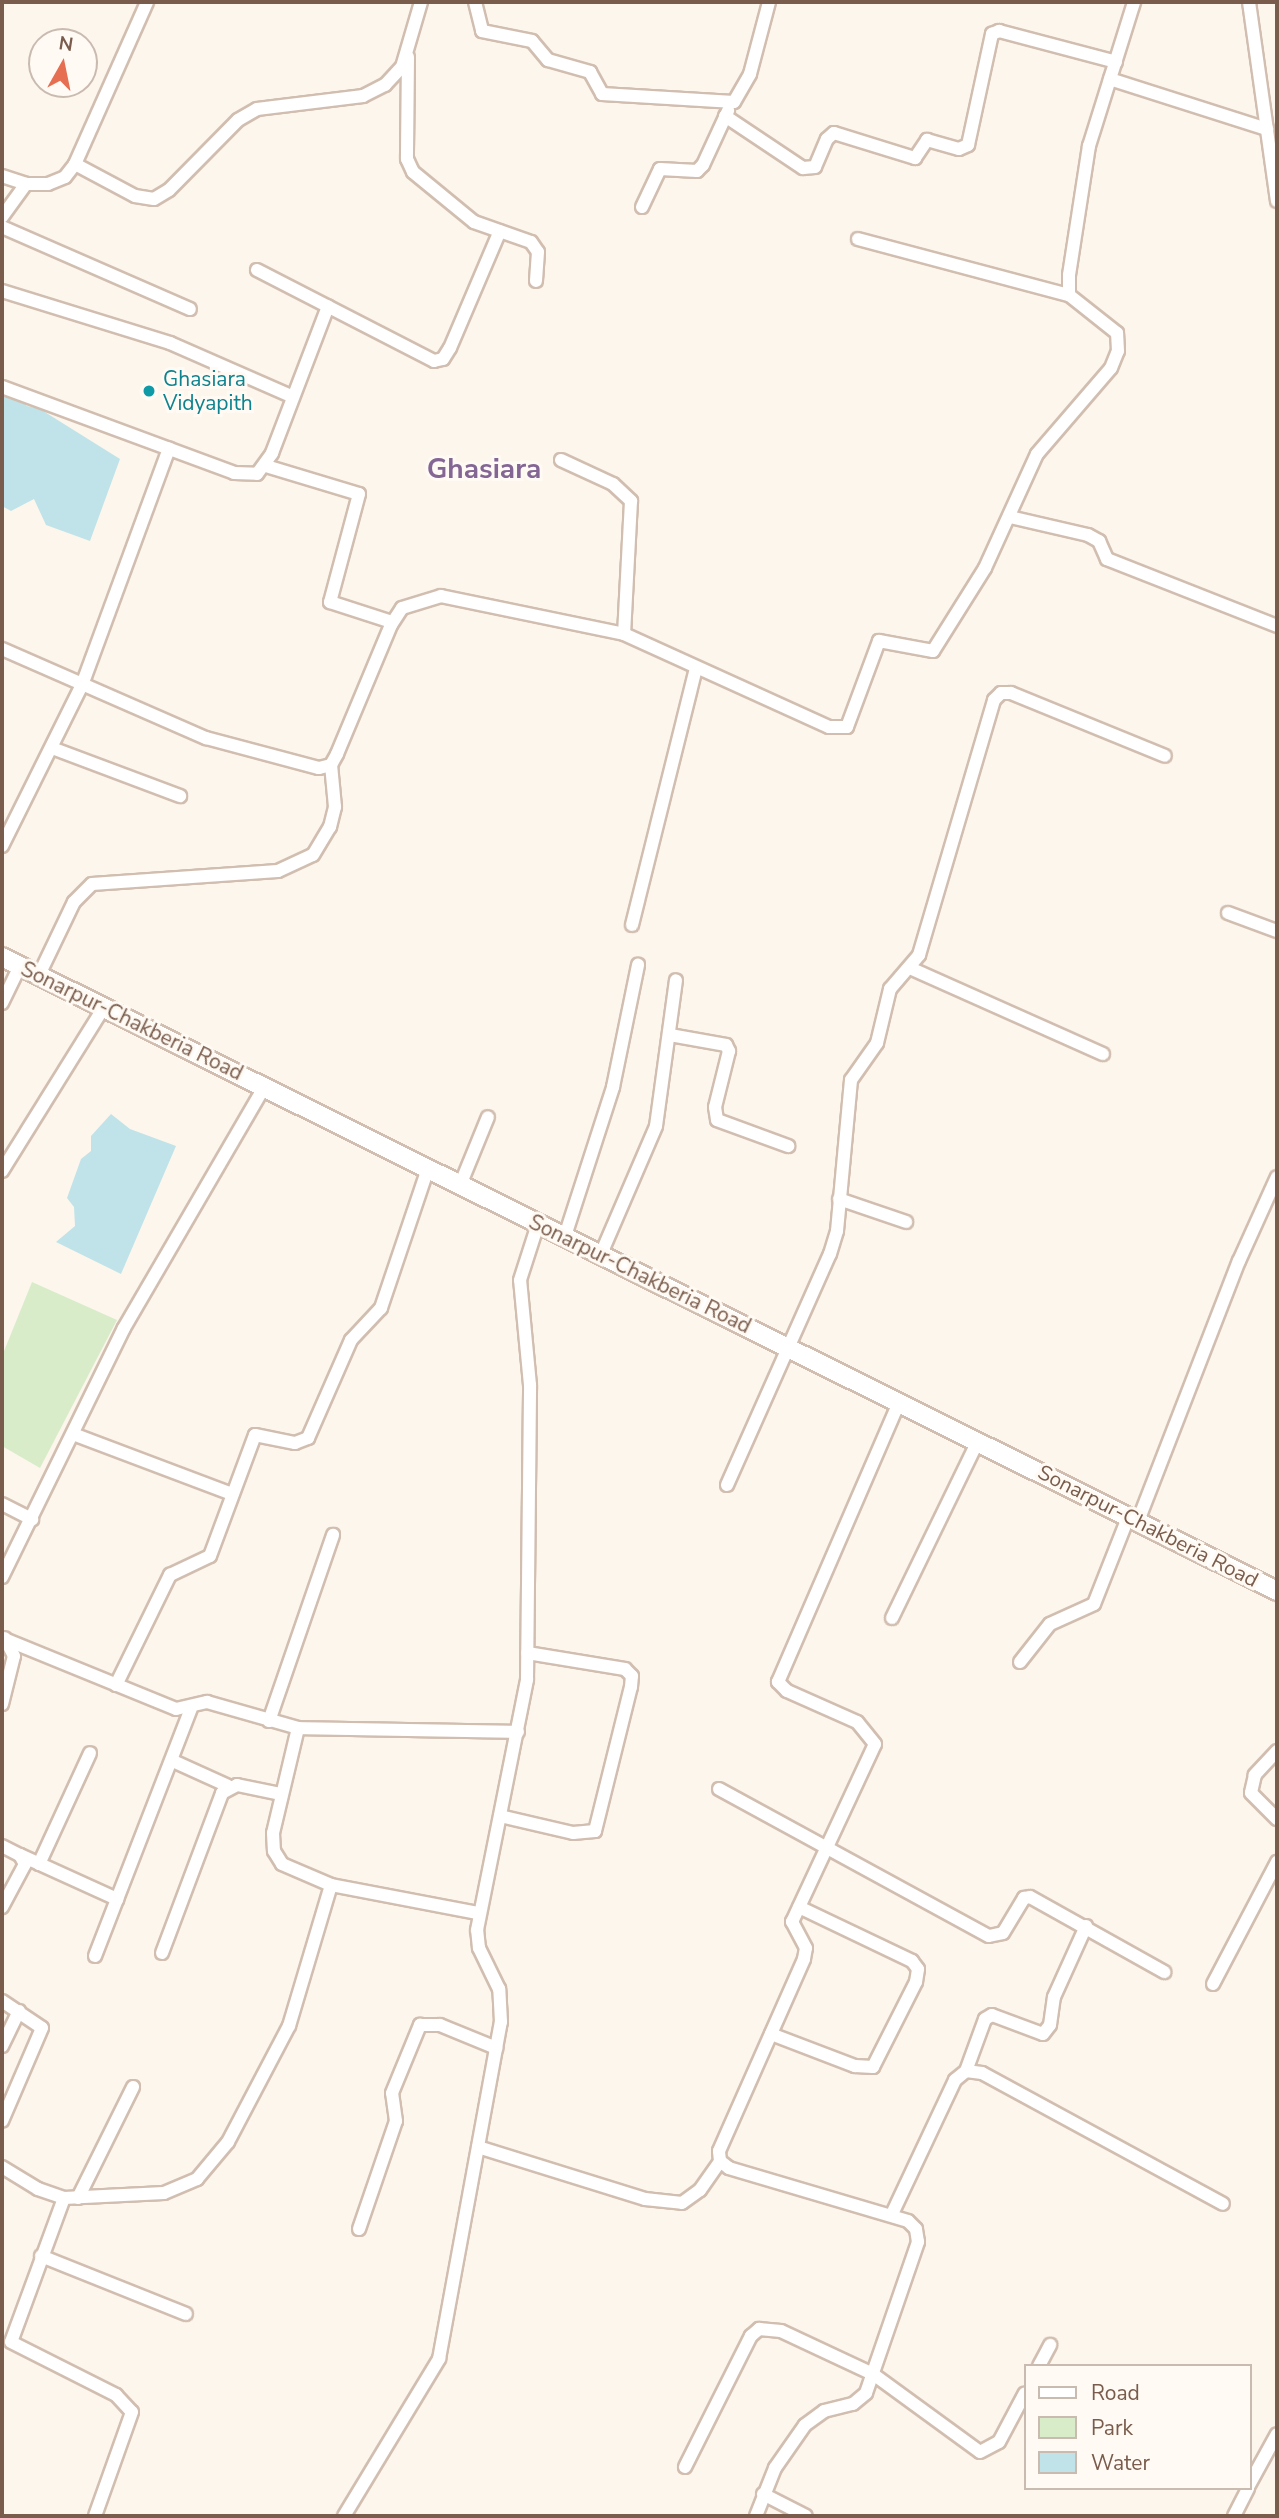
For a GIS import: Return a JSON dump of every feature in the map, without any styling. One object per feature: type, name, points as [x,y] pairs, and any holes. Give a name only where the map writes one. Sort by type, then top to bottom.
[{"type":"main road","name":"Sonarpur-Chakberia Road","points":[[2,957],[1277,1591]]},
{"type":"street","points":[[2,176],[26,184],[56,180],[75,164],[147,2]]},
{"type":"street","points":[[75,164],[135,196],[154,199],[169,190],[239,120],[257,109],[363,96],[385,85],[402,67],[421,2]]},
{"type":"street","points":[[475,2],[482,31],[532,41],[548,60],[590,72],[602,94],[734,102]]},
{"type":"street","points":[[642,207],[660,169],[697,170],[703,165],[725,116],[750,74],[769,2]]},
{"type":"street","points":[[1069,295],[1089,146],[1134,2]]},
{"type":"street","points":[[1249,2],[1277,201]]},
{"type":"street","points":[[725,116],[803,168],[815,167],[827,139],[834,132],[915,158],[927,140],[958,149],[968,145],[992,34],[999,31],[1116,62]]},
{"type":"street","points":[[409,43],[407,159],[413,172],[465,215],[531,242],[538,252],[536,281]]},
{"type":"street","points":[[1110,79],[1267,130]]},
{"type":"street","points":[[2,217],[26,184]]},
{"type":"street","points":[[2,227],[190,309]]},
{"type":"street","points":[[257,270],[425,357],[443,359],[500,231]]},
{"type":"street","points":[[39,975],[74,902],[92,884],[278,871],[313,855],[330,827],[335,807],[331,765],[392,622],[402,608],[441,596],[624,634],[829,727],[846,727],[879,641],[933,651],[972,593],[1010,517],[1037,454],[1111,368],[1118,352],[1117,333],[1106,321],[1069,295],[858,239]]},
{"type":"street","points":[[2,291],[170,343],[293,397]]},
{"type":"street","points":[[2,387],[234,473],[257,474],[266,466],[328,306]]},
{"type":"street","points":[[2,846],[82,685],[169,448]]},
{"type":"street","points":[[561,460],[613,485],[631,501],[624,634]]},
{"type":"street","points":[[266,466],[359,494],[330,602],[392,622]]},
{"type":"street","points":[[1010,517],[1088,536],[1099,541],[1107,559],[1277,626]]},
{"type":"street","points":[[2,649],[206,738],[305,765],[331,765]]},
{"type":"street","points":[[632,925],[696,668]]},
{"type":"street","points":[[727,1485],[827,1264],[837,1231],[850,1080],[877,1044],[890,989],[912,969],[994,700],[1000,693],[1011,694],[1165,756]]},
{"type":"street","points":[[52,748],[180,796]]},
{"type":"street","points":[[1228,914],[1277,931]]},
{"type":"street","points":[[565,1236],[619,1066],[638,965]]},
{"type":"street","points":[[2,1003],[20,966]]},
{"type":"street","points":[[912,969],[1103,1054]]},
{"type":"street","points":[[601,1254],[656,1126],[676,981]]},
{"type":"street","points":[[2,1171],[104,1007]]},
{"type":"street","points":[[670,1035],[726,1045],[729,1051],[715,1107],[717,1120],[788,1146]]},
{"type":"street","points":[[2,1577],[32,1519],[44,1485],[74,1434],[124,1328],[265,1086]]},
{"type":"street","points":[[461,1183],[488,1117]]},
{"type":"street","points":[[116,1685],[170,1575],[211,1556],[255,1435],[295,1443],[308,1438],[351,1340],[381,1308],[428,1168]]},
{"type":"street","points":[[1020,1662],[1050,1624],[1094,1604],[1134,1518],[1239,1261],[1277,1177]]},
{"type":"street","points":[[839,1199],[906,1222]]},
{"type":"street","points":[[344,2516],[439,2359],[496,2048],[502,2005],[479,1948],[478,1913],[518,1732],[527,1653],[530,1385],[520,1280],[538,1224]]},
{"type":"street","points":[[478,2147],[645,2199],[682,2203],[700,2190],[720,2161],[719,2151],[804,1959],[806,1948],[793,1931],[799,1907],[875,1744],[857,1722],[787,1691],[778,1682],[899,1402]]},
{"type":"street","points":[[74,1434],[232,1494]]},
{"type":"street","points":[[892,1618],[978,1441]]},
{"type":"street","points":[[2,1504],[32,1519]]},
{"type":"street","points":[[269,1721],[332,1535]]},
{"type":"street","points":[[4,1638],[176,1709],[191,1709],[207,1702],[299,1728],[518,1732]]},
{"type":"street","points":[[2,1704],[14,1656],[4,1638]]},
{"type":"street","points":[[500,1816],[573,1833],[595,1831],[631,1687],[632,1676],[625,1669],[527,1653]]},
{"type":"street","points":[[95,1956],[191,1709]]},
{"type":"street","points":[[299,1728],[280,1794],[274,1851],[282,1864],[331,1885],[478,1913]]},
{"type":"street","points":[[1277,1751],[1255,1775],[1251,1793],[1277,1819]]},
{"type":"street","points":[[39,1864],[90,1753]]},
{"type":"street","points":[[173,1761],[228,1786],[280,1794]]},
{"type":"street","points":[[162,1953],[228,1786]]},
{"type":"street","points":[[719,1789],[989,1936],[1003,1933],[1024,1898],[1030,1897],[1164,1972]]},
{"type":"street","points":[[2,1846],[117,1899]]},
{"type":"street","points":[[2,1907],[25,1864],[20,1855]]},
{"type":"street","points":[[1213,1984],[1277,1862]]},
{"type":"street","points":[[2,2167],[38,2189],[64,2198],[78,2198],[182,2188],[213,2164],[289,2026],[331,1885]]},
{"type":"street","points":[[771,2034],[855,2066],[873,2067],[916,1982],[918,1969],[912,1961],[799,1907]]},
{"type":"street","points":[[892,2214],[955,2080],[966,2071],[985,2018],[992,2015],[1043,2034],[1050,2025],[1054,1997],[1086,1926]]},
{"type":"street","points":[[2,2001],[36,2020],[41,2035],[2,2121]]},
{"type":"street","points":[[2,2046],[19,2011]]},
{"type":"street","points":[[359,2229],[396,2121],[392,2093],[420,2025],[440,2025],[496,2048]]},
{"type":"street","points":[[966,2071],[982,2073],[1223,2204]]},
{"type":"street","points":[[78,2198],[133,2087]]},
{"type":"street","points":[[720,2161],[729,2168],[892,2214],[916,2229],[918,2242],[866,2393],[853,2404],[824,2411],[805,2425],[789,2444],[756,2516]]},
{"type":"street","points":[[64,2198],[41,2256],[6,2331],[11,2342],[20,2350],[116,2395],[132,2412],[95,2516]]},
{"type":"street","points":[[41,2256],[186,2314]]},
{"type":"street","points":[[685,2467],[751,2336],[760,2329],[781,2331],[873,2374],[980,2452],[999,2442],[1024,2395]]},
{"type":"street","points":[[1040,2364],[1050,2345]]},
{"type":"street","points":[[1251,2482],[1277,2434]]},
{"type":"street","points":[[1234,2516],[1247,2490]]},
{"type":"street","points":[[764,2494],[806,2516]]},
{"type":"green space","points":[[32,1282],[117,1320],[40,1468],[2,1446],[2,1356]]},
{"type":"water","points":[[16,395],[27,406],[40,409],[120,459],[90,541],[46,525],[34,499],[11,511],[2,506],[2,396]]},
{"type":"water","points":[[111,1114],[130,1129],[176,1146],[121,1274],[56,1242],[75,1226],[74,1207],[67,1198],[81,1159],[91,1151],[91,1136]]},
{"type":"place","name":"Ghasiara Vidyapith","points":[[149,391]]},
{"type":"district","name":"Ghasiara","points":[[484,469]]}]
